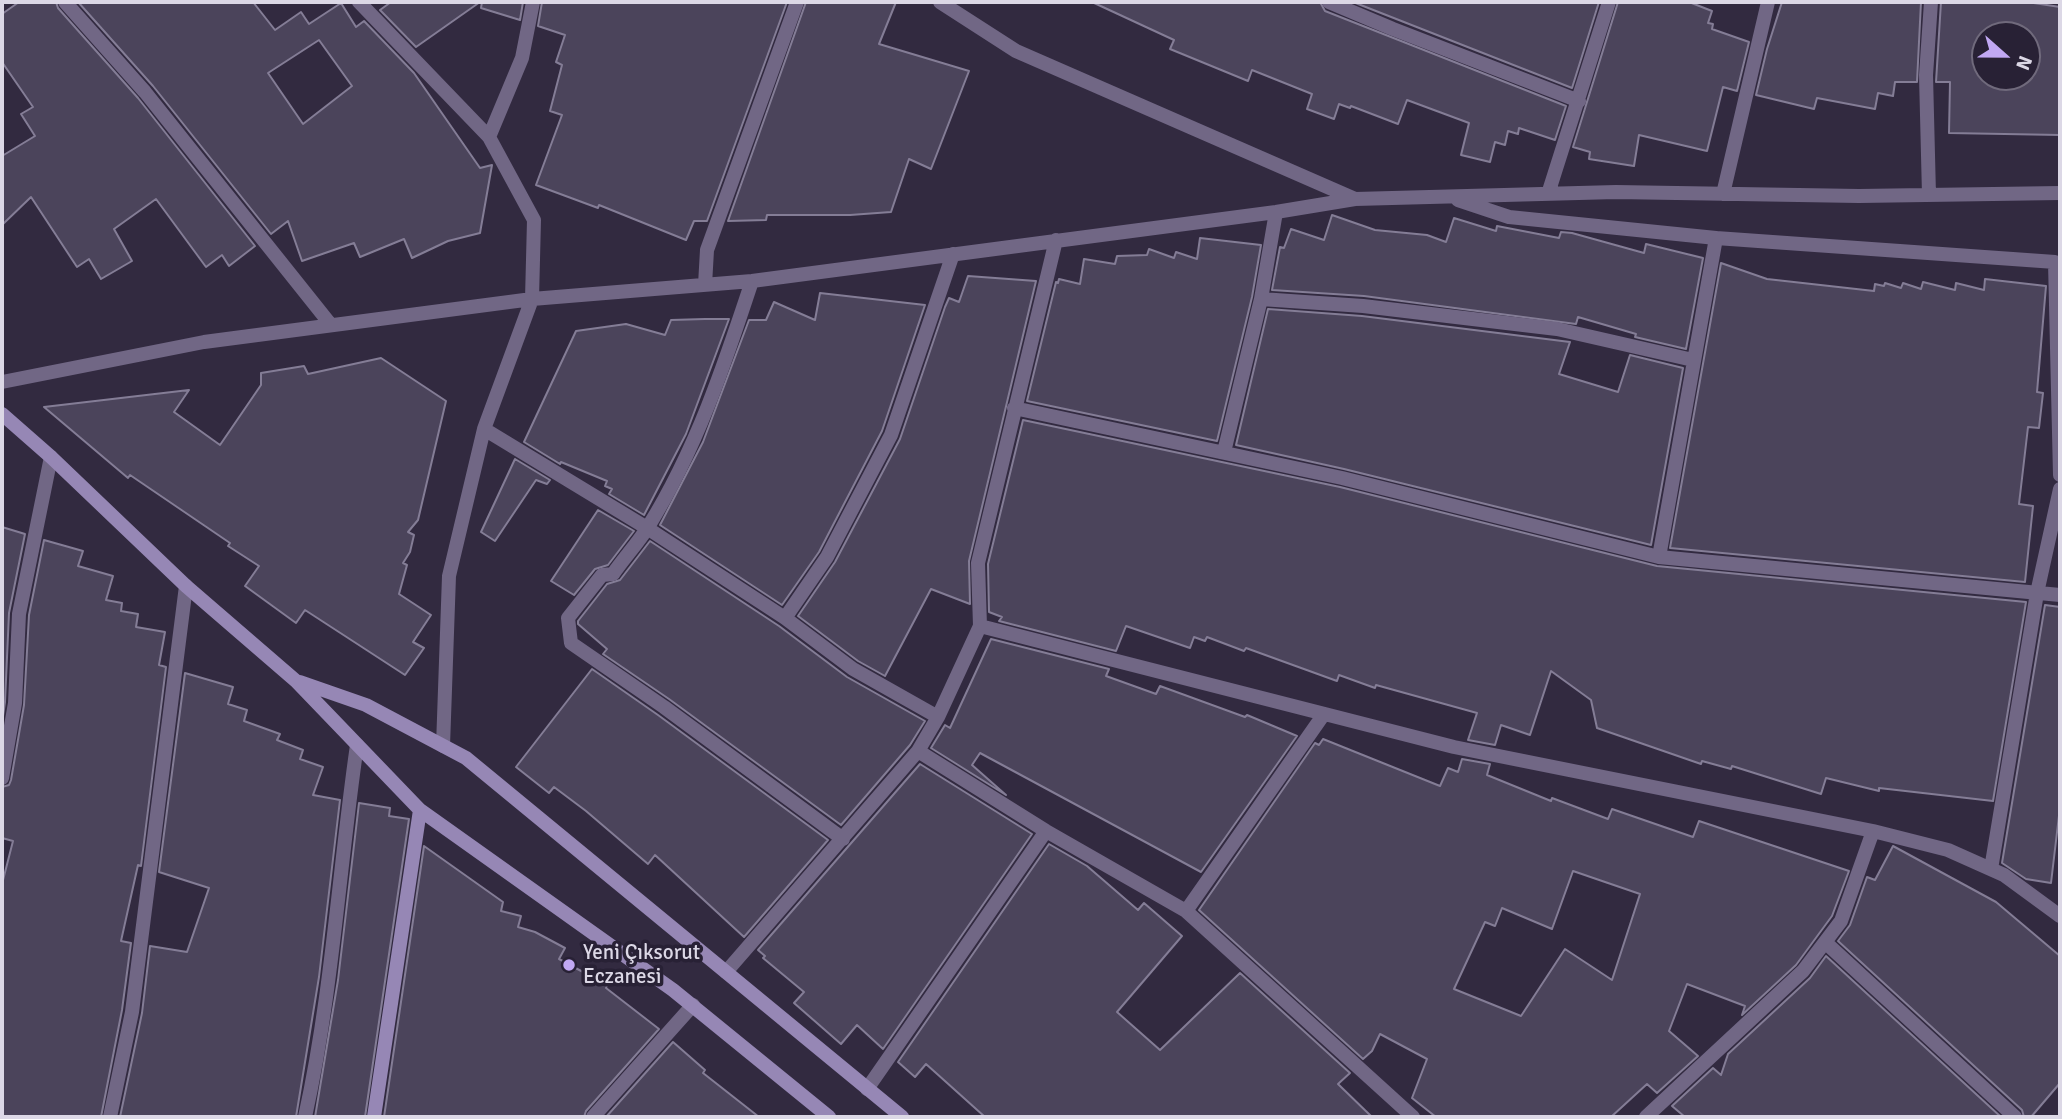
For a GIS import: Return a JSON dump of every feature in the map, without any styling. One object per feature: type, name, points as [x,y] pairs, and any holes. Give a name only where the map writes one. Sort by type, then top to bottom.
[{"type":"street","points":[[65,2],[145,92],[331,325]]},
{"type":"street","points":[[359,2],[489,137],[534,220],[532,299],[484,429],[449,576],[443,746]]},
{"type":"street","points":[[489,137],[522,58],[533,2]]},
{"type":"street","points":[[705,285],[707,250],[797,2]]},
{"type":"street","points":[[940,2],[1016,51],[1355,199]]},
{"type":"street","points":[[1329,2],[1579,101]]},
{"type":"street","points":[[1548,194],[1609,2]]},
{"type":"street","points":[[1723,194],[1768,2]]},
{"type":"street","points":[[1929,195],[1926,75],[1931,2]]},
{"type":"street","points":[[2,382],[204,342],[532,299],[752,281],[1276,212],[1355,199],[1616,192],[1859,197],[2060,193]]},
{"type":"street","points":[[1447,197],[1509,217],[1716,238],[2054,262],[2060,475]]},
{"type":"street","points":[[1224,452],[1261,299],[1276,212]]},
{"type":"street","points":[[1659,557],[1716,238]]},
{"type":"street","points":[[726,972],[918,751],[938,717],[980,626],[978,563],[1056,240]]},
{"type":"street","points":[[785,618],[827,557],[891,435],[953,254]]},
{"type":"street","points":[[752,281],[719,380],[689,452],[647,528],[613,574],[602,575],[568,618],[571,643],[664,707],[843,839]]},
{"type":"street","points":[[1261,299],[1363,306],[1557,329],[1693,360]]},
{"type":"street","points":[[1014,408],[1342,478],[1659,557],[2060,594]]},
{"type":"street","points":[[2,414],[186,586],[296,681],[420,810],[693,1005],[829,1117]]},
{"type":"street","points":[[484,429],[647,528],[785,618],[853,669],[938,717]]},
{"type":"street","points":[[2,778],[15,703],[19,614],[51,457]]},
{"type":"street","points":[[1991,869],[2037,593],[2060,489]]},
{"type":"street","points":[[110,1117],[132,1012],[186,586]]},
{"type":"street","points":[[980,626],[1454,747],[1873,831],[1948,850],[2004,875],[2060,916]]},
{"type":"street","points":[[296,681],[366,705],[466,758],[902,1117]]},
{"type":"street","points":[[1186,911],[1324,714]]},
{"type":"street","points":[[305,1117],[328,987],[357,745]]},
{"type":"street","points":[[918,751],[1046,831],[1186,911],[1413,1117]]},
{"type":"street","points":[[374,1117],[420,810]]},
{"type":"street","points":[[867,1089],[1046,831]]},
{"type":"street","points":[[1646,1117],[1803,971],[1841,921],[1873,831]]},
{"type":"street","points":[[1825,942],[2015,1117]]},
{"type":"street","points":[[593,1117],[693,1005]]},
{"type":"building","points":[[19,2],[56,2],[58,8],[138,98],[255,246],[229,266],[222,255],[206,267],[156,199],[114,229],[132,261],[101,279],[89,259],[77,267],[31,197],[2,225],[2,156],[35,136],[21,114],[33,107],[2,62],[2,14]]},
{"type":"building","points":[[78,2],[253,2],[275,30],[301,12],[309,24],[341,3],[356,27],[364,21],[414,73],[480,168],[492,165],[480,233],[448,241],[412,258],[404,239],[360,257],[354,243],[302,261],[288,221],[271,234],[153,86]],"holes":[[[319,40],[352,86],[303,124],[268,73]]]},
{"type":"building","points":[[391,2],[480,2],[416,47],[380,10]]},
{"type":"building","points":[[482,2],[523,2],[520,20],[481,8]]},
{"type":"building","points":[[542,2],[787,2],[707,221],[694,221],[686,240],[599,205],[598,208],[536,185],[562,115],[550,111],[562,65],[556,62],[565,35],[538,26]]},
{"type":"building","points":[[806,2],[896,2],[879,44],[969,71],[931,169],[909,159],[891,212],[767,215],[766,220],[728,221]]},
{"type":"building","points":[[1092,2],[1320,2],[1325,11],[1566,106],[1555,140],[1519,128],[1518,134],[1508,131],[1505,145],[1495,142],[1490,162],[1461,155],[1469,123],[1407,100],[1398,124],[1339,104],[1334,119],[1307,109],[1312,94],[1252,70],[1248,81],[1170,49],[1174,40]]},
{"type":"building","points":[[1353,2],[1599,2],[1572,88]]},
{"type":"building","points":[[1618,2],[1689,2],[1712,11],[1708,23],[1713,24],[1712,29],[1749,42],[1737,91],[1723,87],[1707,151],[1639,135],[1634,166],[1589,159],[1590,152],[1573,147]]},
{"type":"building","points":[[1782,2],[1921,2],[1917,82],[1895,82],[1893,96],[1878,93],[1875,109],[1817,98],[1814,109],[1756,95]]},
{"type":"building","points":[[1941,2],[2027,2],[2060,7],[2060,135],[1949,133],[1950,82],[1936,82]]},
{"type":"building","points":[[1332,215],[1375,230],[1427,235],[1446,242],[1454,218],[1496,231],[1497,226],[1559,238],[1561,232],[1572,233],[1644,253],[1646,244],[1703,258],[1686,349],[1635,337],[1636,334],[1578,317],[1576,324],[1364,296],[1272,290],[1280,247],[1284,248],[1291,229],[1324,240]]},
{"type":"building","points":[[1200,238],[1261,245],[1252,297],[1217,441],[1027,401],[1056,282],[1058,283],[1059,279],[1080,284],[1084,259],[1115,264],[1117,256],[1147,255],[1149,249],[1174,258],[1176,252],[1197,259]]},
{"type":"building","points":[[1721,263],[1767,279],[1874,291],[1875,284],[1884,286],[1885,283],[1901,288],[1903,283],[1921,289],[1923,282],[1955,290],[1956,283],[1984,290],[1985,279],[2046,286],[2037,392],[2043,393],[2039,428],[2028,427],[2019,504],[2033,506],[2025,582],[1670,548]]},
{"type":"building","points":[[968,276],[1036,281],[969,561],[970,604],[931,589],[885,676],[858,661],[798,616],[835,562],[900,439],[945,307],[949,298],[959,302]]},
{"type":"building","points":[[820,293],[925,305],[882,431],[819,552],[782,605],[660,525],[703,442],[749,320],[766,320],[774,302],[815,320]]},
{"type":"building","points":[[1268,309],[1362,316],[1570,342],[1559,374],[1618,392],[1630,355],[1683,368],[1651,545],[1236,445]]},
{"type":"building","points":[[729,319],[686,434],[644,515],[609,494],[612,489],[605,486],[607,481],[561,462],[560,464],[524,442],[576,331],[626,324],[665,335],[671,320]]},
{"type":"building","points":[[381,358],[446,401],[418,520],[408,532],[414,535],[410,552],[403,563],[407,565],[399,594],[431,615],[413,642],[424,648],[405,675],[305,610],[296,623],[245,586],[259,566],[130,475],[128,478],[44,407],[189,390],[174,412],[220,445],[261,385],[261,373],[304,366],[308,374]]},
{"type":"building","points":[[1023,420],[1340,487],[1657,566],[2026,602],[1993,801],[1879,788],[1879,791],[1826,778],[1821,794],[1732,766],[1731,769],[1702,761],[1701,764],[1597,728],[1591,700],[1551,671],[1530,735],[1501,725],[1495,745],[1468,740],[1477,713],[1376,685],[1375,688],[1339,675],[1337,681],[1207,637],[1205,641],[1194,637],[1190,648],[1126,626],[1116,651],[999,621],[1002,617],[989,612],[988,564]]},
{"type":"building","points":[[515,459],[550,480],[547,484],[536,480],[495,541],[481,532]]},
{"type":"building","points":[[598,510],[634,531],[608,565],[595,569],[574,595],[551,581]]},
{"type":"building","points":[[2,527],[25,534],[9,613],[2,723]]},
{"type":"building","points":[[44,540],[83,551],[78,566],[113,576],[106,600],[122,603],[121,611],[138,614],[136,627],[165,632],[159,665],[166,667],[141,866],[138,865],[121,941],[131,943],[122,1010],[101,1117],[2,1117],[2,884],[13,841],[2,838],[2,787],[9,785],[11,780],[24,705],[29,615]]},
{"type":"building","points":[[650,541],[779,626],[847,677],[925,721],[910,745],[841,825],[603,654],[607,649],[578,624],[607,584],[620,580]]},
{"type":"building","points":[[2045,605],[2060,607],[2060,807],[2051,883],[2026,879],[2002,863]]},
{"type":"building","points":[[991,639],[1109,669],[1106,676],[1156,694],[1160,686],[1245,717],[1247,715],[1297,736],[1201,872],[980,753],[972,765],[1006,795],[931,748],[945,725],[950,728]]},
{"type":"building","points":[[592,669],[828,840],[744,937],[655,855],[648,864],[554,787],[549,793],[516,767]]},
{"type":"building","points":[[185,673],[233,687],[228,704],[247,710],[244,721],[280,734],[277,740],[303,750],[300,759],[323,767],[313,795],[340,800],[319,977],[296,1117],[120,1117],[142,1013],[150,946],[187,952],[209,888],[159,872]]},
{"type":"building","points":[[1323,739],[1440,786],[1448,768],[1458,772],[1462,759],[1490,764],[1487,775],[1551,801],[1552,798],[1608,819],[1612,809],[1693,837],[1699,821],[1849,871],[1832,916],[1796,965],[1742,1015],[1745,1006],[1687,984],[1669,1031],[1698,1056],[1657,1093],[1647,1084],[1611,1117],[1436,1117],[1412,1098],[1427,1059],[1380,1034],[1372,1051],[1363,1059],[1199,910],[1315,743],[1319,745]],"holes":[[[1573,871],[1640,894],[1612,980],[1565,949],[1521,1016],[1454,989],[1485,922],[1495,926],[1502,908],[1552,929]]]},
{"type":"building","points":[[920,764],[1032,834],[883,1049],[857,1025],[841,1044],[794,1003],[804,992],[763,958],[765,956],[758,950]]},
{"type":"building","points":[[359,803],[390,808],[389,816],[409,819],[365,1117],[315,1117],[338,980]]},
{"type":"building","points":[[1049,844],[1087,866],[1138,910],[1144,903],[1182,936],[1117,1012],[1160,1050],[1240,973],[1350,1073],[1338,1084],[1372,1117],[985,1117],[926,1064],[915,1077],[898,1062]]},
{"type":"building","points":[[424,846],[503,902],[501,911],[521,916],[518,927],[535,932],[565,948],[559,959],[607,985],[606,988],[659,1029],[586,1111],[584,1117],[384,1117]]},
{"type":"building","points":[[1893,846],[1996,902],[2060,956],[2060,1083],[2031,1117],[2024,1117],[2022,1110],[1838,941],[1850,925],[1867,877],[1875,880]]},
{"type":"building","points":[[1826,956],[2001,1117],[1685,1117],[1672,1106],[1713,1068],[1721,1075],[1728,1054],[1810,978]]},
{"type":"building","points":[[673,1042],[705,1070],[703,1073],[759,1117],[606,1117]]},
{"type":"place","name":"Yeni Çıksorut Eczanesi","points":[[569,965]]}]
